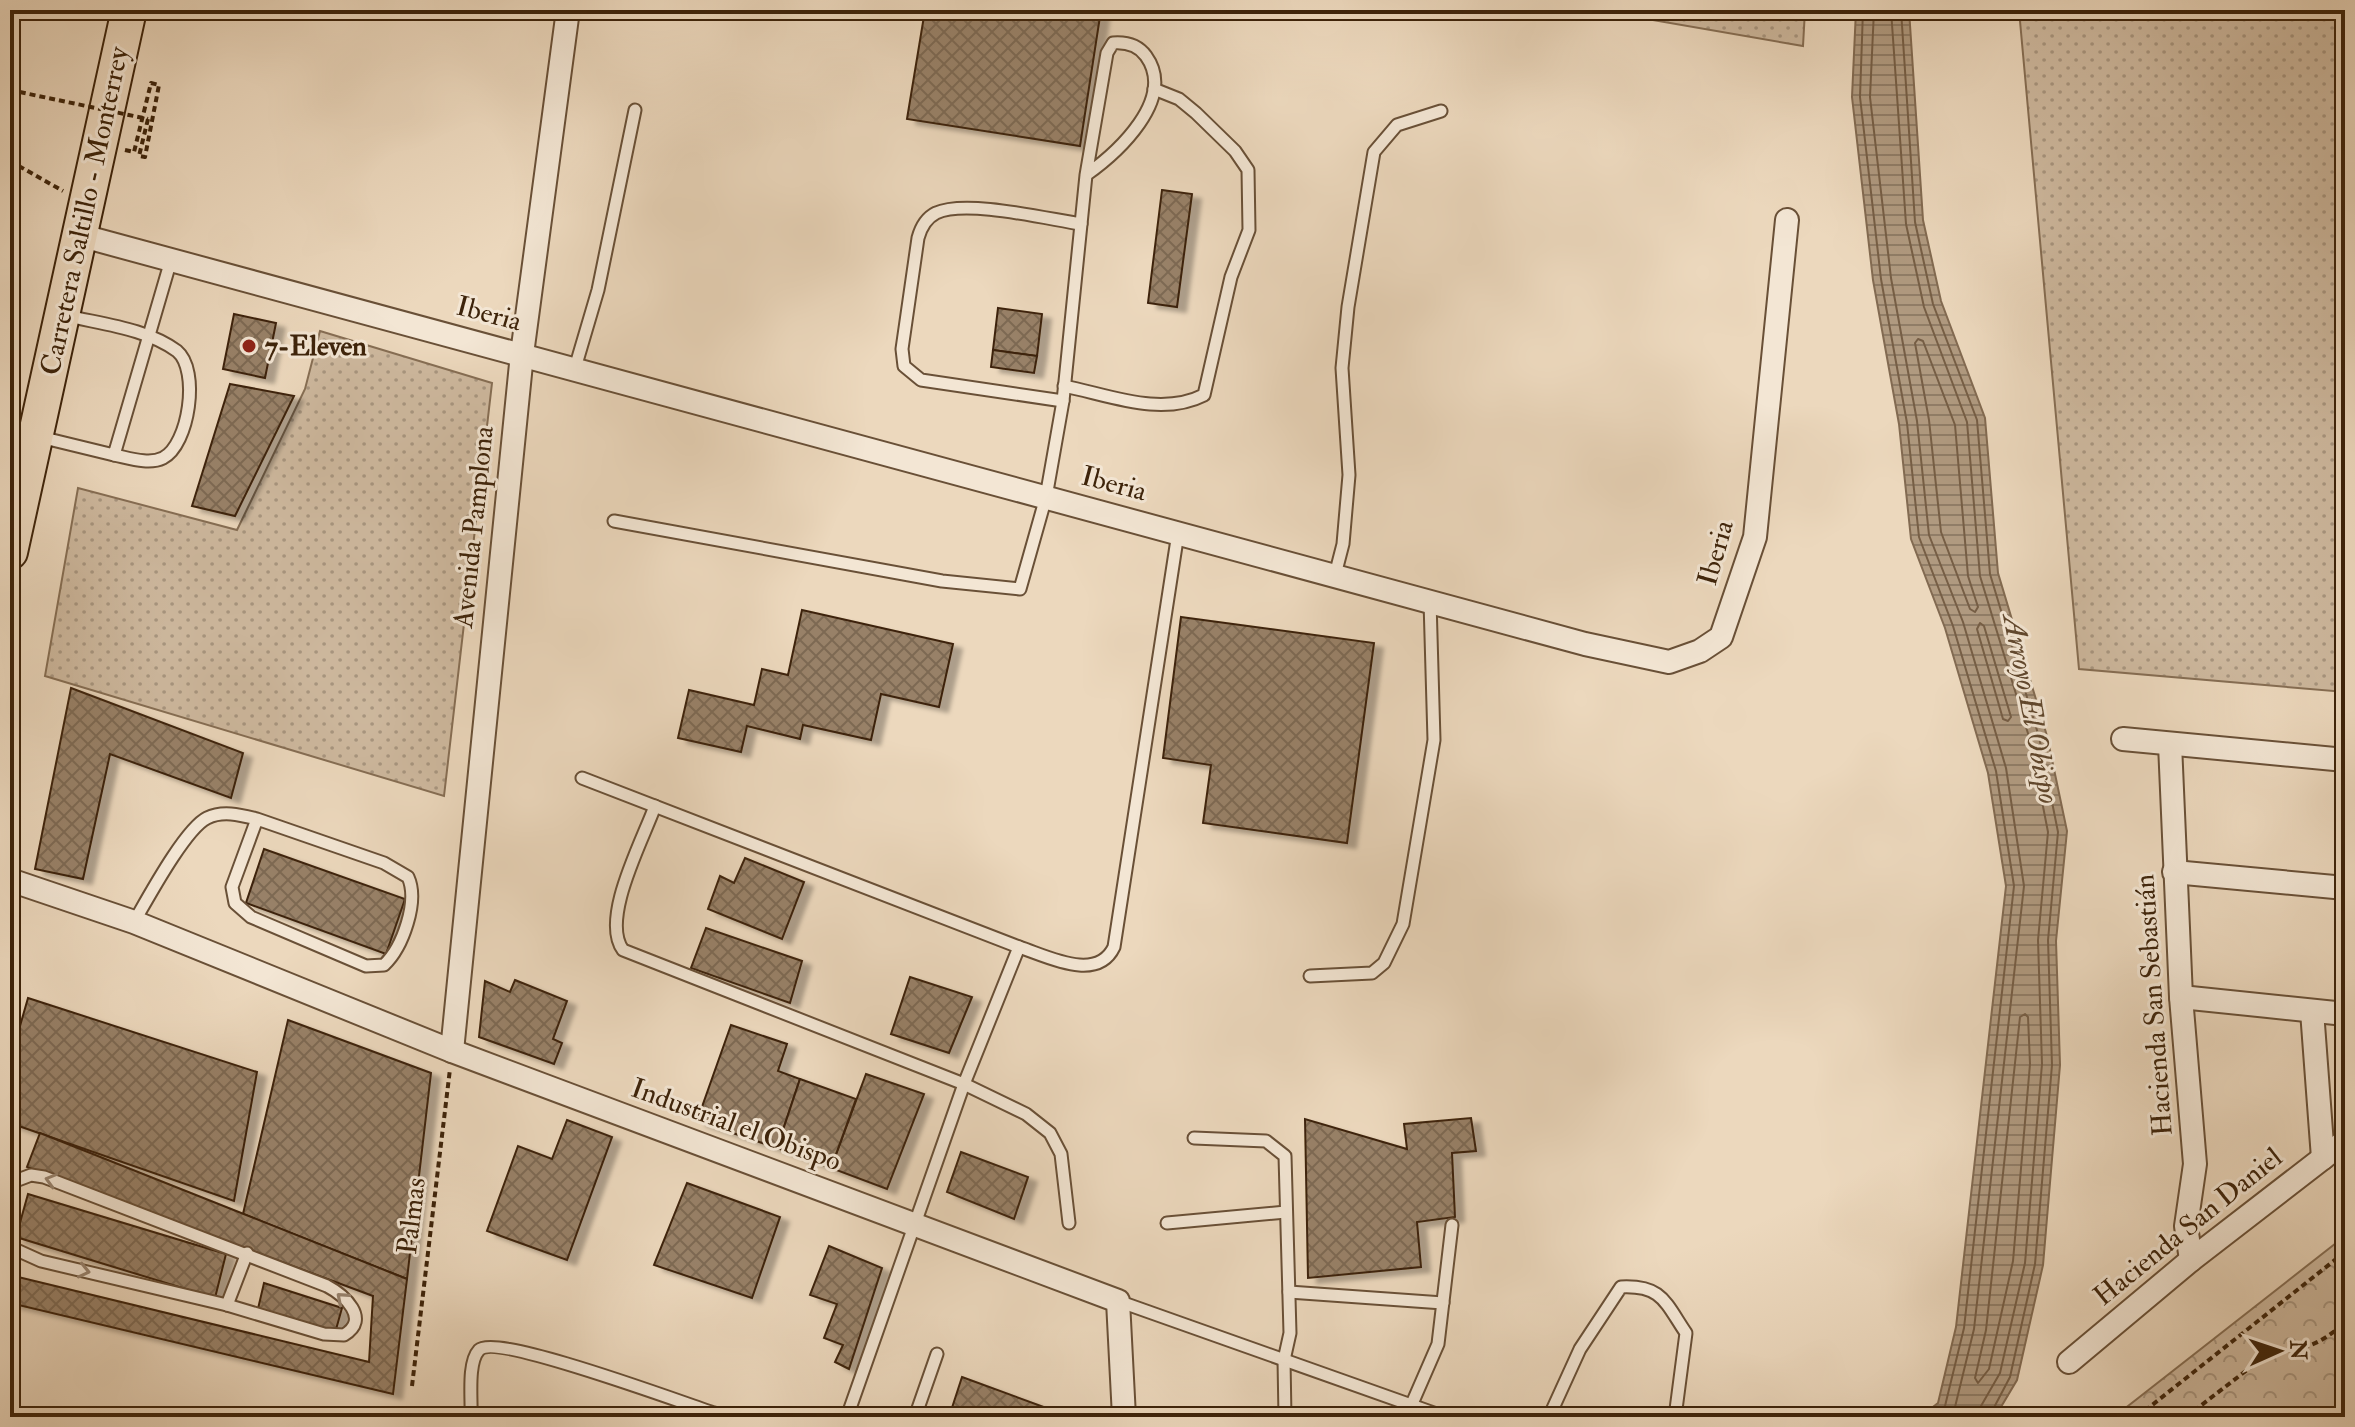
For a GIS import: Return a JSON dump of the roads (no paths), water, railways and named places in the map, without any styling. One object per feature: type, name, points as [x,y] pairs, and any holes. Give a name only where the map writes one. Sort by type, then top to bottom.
[{"type":"main road","name":"Carretera Saltillo - Monterrey","points":[[10,552],[129,10]]},
{"type":"street","name":"Avenida Pamplona","points":[[452,1051],[522,354],[568,10]]},
{"type":"street","name":"Iberia","points":[[83,220],[171,260],[1585,644],[1669,662],[1700,651],[1721,637],[1755,537],[1787,220]]},
{"type":"street","points":[[2123,739],[2345,760]]},
{"type":"street","name":"Hacienda San Sebastián","points":[[2170,744],[2181,997],[2195,1164],[2186,1226],[2191,1260]]},
{"type":"street","points":[[2174,872],[2345,888]]},
{"type":"street","name":"Industrial el Obispo","points":[[12,883],[134,922],[452,1051],[1118,1301]]},
{"type":"street","points":[[2181,997],[2345,1014]]},
{"type":"street","points":[[2312,1011],[2323,1158]]},
{"type":"street","name":"Hacienda San Daniel","points":[[2069,1362],[2191,1260],[2345,1141]]},
{"type":"street","points":[[1118,1301],[1124,1417]]},
{"type":"lane","points":[[614,521],[1011,590],[1020,589],[1046,497],[1063,401],[1086,175],[1107,53],[1113,43],[1134,45],[1146,56],[1153,71],[1154,89],[1140,120],[1119,147],[1086,175]]},
{"type":"lane","points":[[1064,386],[1168,407],[1204,395],[1231,277],[1249,230],[1248,170],[1235,151],[1196,113],[1179,99],[1154,89]]},
{"type":"lane","points":[[575,368],[598,290],[635,110]]},
{"type":"lane","points":[[1335,575],[1343,544],[1349,475],[1342,368],[1348,307],[1374,152],[1397,125],[1441,111]]},
{"type":"lane","points":[[1063,401],[921,380],[904,366],[902,349],[918,238],[921,227],[935,214],[971,209],[1081,224]]},
{"type":"lane","points":[[114,455],[146,335],[171,260]]},
{"type":"lane","points":[[35,436],[149,461],[164,458],[175,448],[187,416],[191,386],[188,365],[178,352],[146,335],[62,315]]},
{"type":"lane","points":[[582,778],[1019,947],[1088,966],[1101,963],[1114,947],[1178,533]]},
{"type":"lane","points":[[1310,976],[1372,973],[1384,963],[1403,924],[1434,740],[1430,600]]},
{"type":"lane","points":[[655,806],[617,908],[614,924],[616,940],[623,950],[964,1084],[1026,1114],[1050,1133],[1064,1167],[1069,1223]]},
{"type":"lane","points":[[134,922],[163,874],[202,821],[225,813],[257,819],[384,863],[408,877],[413,897],[397,949],[384,965],[366,966],[251,917],[235,903],[232,887],[257,819]]},
{"type":"lane","points":[[847,1417],[964,1084],[1019,947]]},
{"type":"lane","points":[[1194,1138],[1266,1141],[1281,1150],[1287,1163],[1290,1333],[1284,1360],[1285,1417]]},
{"type":"lane","points":[[10,1183],[31,1175],[44,1177],[247,1253],[342,1295],[354,1309],[353,1325],[350,1332],[338,1336],[227,1305],[41,1261],[10,1247]]},
{"type":"lane","points":[[1167,1223],[1286,1212]]},
{"type":"lane","points":[[1411,1406],[1438,1344],[1452,1225]]},
{"type":"lane","points":[[227,1305],[247,1253]]},
{"type":"lane","points":[[1549,1417],[1580,1349],[1621,1287],[1642,1286],[1658,1292],[1686,1333],[1675,1417]]},
{"type":"lane","points":[[1289,1292],[1443,1303]]},
{"type":"lane","name":"Industrial el Obispo","points":[[1118,1301],[1445,1417]]},
{"type":"lane","points":[[471,1417],[475,1358],[481,1349],[492,1344],[546,1357],[714,1413]]},
{"type":"lane","points":[[915,1417],[937,1354]]},
{"type":"water","name":"Arroyo El Obispo","points":[[1856,10],[1909,10],[1923,220],[1941,301],[1985,418],[1998,573],[2047,736],[2067,831],[2056,941],[2060,1065],[2043,1265],[2017,1380],[1995,1417],[1920,1417],[1938,1403],[1956,1327],[2006,886],[1988,773],[1945,628],[1911,539],[1899,424],[1873,280],[1852,97]]},
{"type":"place","name":"7-Eleven","points":[[249,346]]}]
